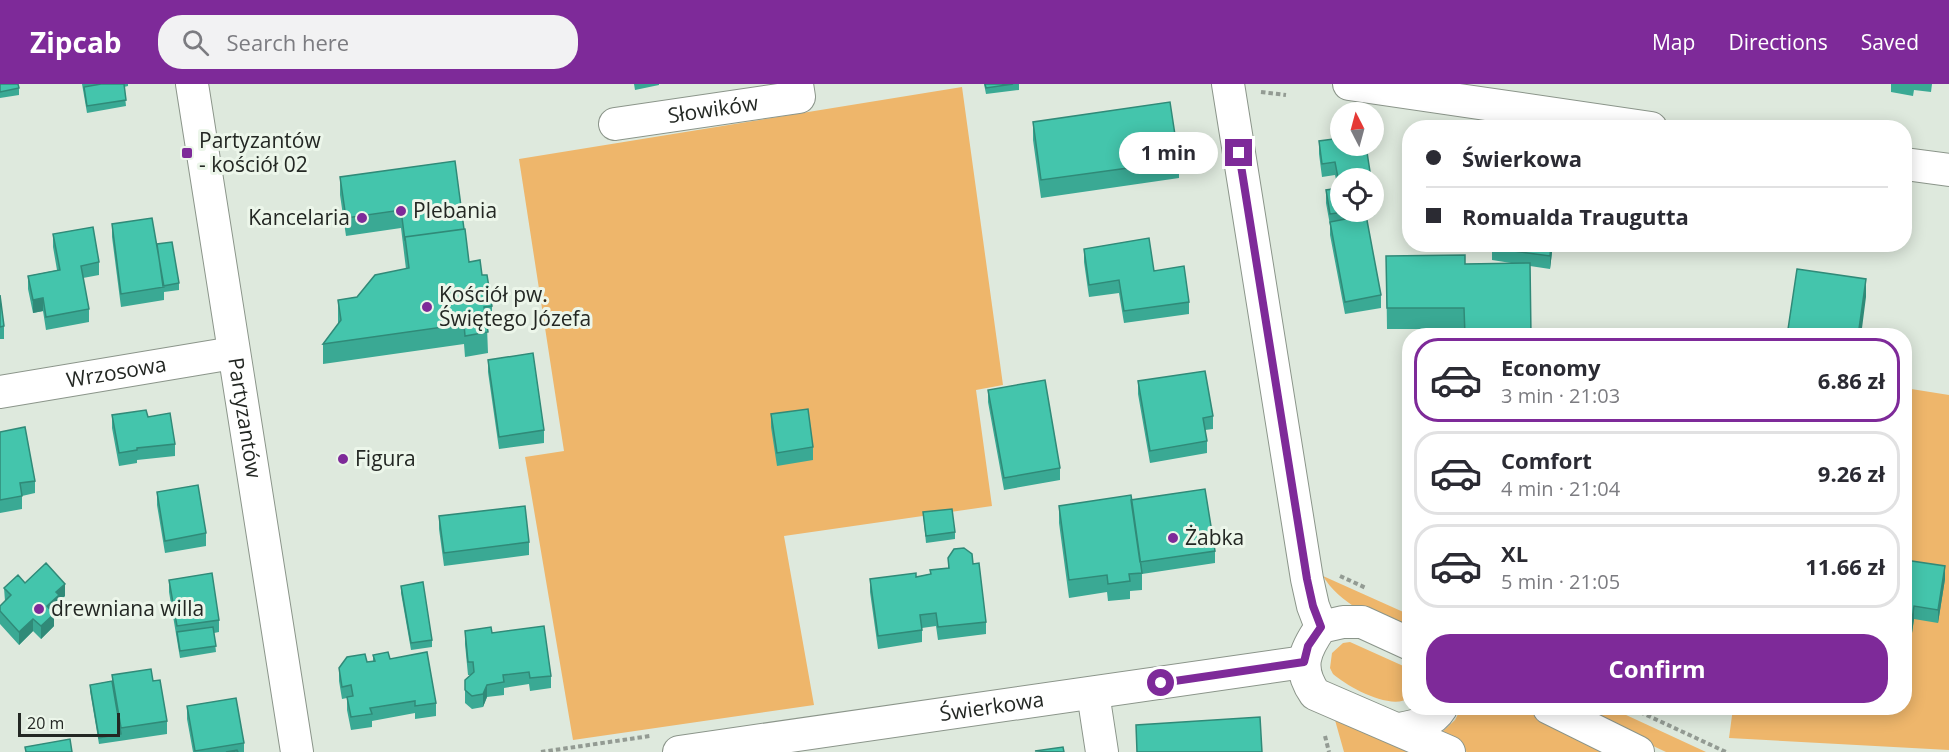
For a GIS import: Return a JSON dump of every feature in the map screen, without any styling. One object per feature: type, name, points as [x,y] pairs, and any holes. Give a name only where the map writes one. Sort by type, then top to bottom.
[{"type":"street","name":"Partyzantów","points":[[192,84],[297,752]]},
{"type":"street","name":"Słowików","points":[[615,124],[799,97],[797,84]]},
{"type":"street","points":[[1349,84],[1596,120]]},
{"type":"street","points":[[1240,90],[1305,568],[1313,606],[1321,627]]},
{"type":"street","points":[[1912,165],[1949,170]]},
{"type":"street","name":"Wrzosowa","points":[[0,392],[233,353]]},
{"type":"street","points":[[1402,640],[1362,622],[1343,622],[1321,627],[1308,646],[1304,662],[1306,682],[1316,694],[1449,752]]},
{"type":"street","name":"Świerkowa","points":[[679,752],[792,744],[1093,693],[1304,662]]},
{"type":"street","points":[[1093,693],[1102,752]]},
{"type":"street","points":[[1399,729],[1432,719],[1435,715]]},
{"type":"street","points":[[1563,715],[1638,752]]},
{"type":"path","points":[[1240,90],[1286,94]]},
{"type":"path","points":[[1305,568],[1324,564],[1325,569],[1368,588]]},
{"type":"path","points":[[1645,715],[1726,752]]},
{"type":"shaded area","points":[[962,87],[1003,385],[976,390],[992,506],[784,536],[814,705],[573,740],[525,457],[564,451],[519,159]]},
{"type":"shaded area","points":[[1912,389],[1949,395],[1949,750],[1729,738],[1732,715],[1912,715]]},
{"type":"shaded area","points":[[1323,576],[1402,611],[1402,625],[1386,622],[1361,611],[1338,595]]},
{"type":"shaded area","points":[[1350,642],[1402,665],[1402,701],[1393,702],[1371,696],[1333,674],[1330,668],[1332,653],[1343,643]]},
{"type":"shaded area","points":[[1333,713],[1419,752],[1344,752]]},
{"type":"shaded area","points":[[1458,715],[1539,715],[1616,752],[1467,752],[1446,742],[1442,732]]},
{"type":"shaded area","points":[[1587,715],[1626,715],[1706,752],[1666,752]]},
{"type":"building","points":[[0,84],[18,84],[19,88],[0,92]]},
{"type":"building","points":[[124,84],[126,100],[87,106],[84,87]]},
{"type":"building","points":[[985,84],[1013,84],[986,88]]},
{"type":"building","points":[[1170,102],[1179,161],[1041,180],[1033,122]]},
{"type":"building","points":[[1330,140],[1330,156],[1368,156],[1369,168],[1336,168],[1335,162],[1322,164],[1319,141]]},
{"type":"building","name":"Plebania","points":[[455,161],[464,229],[405,237],[405,241],[401,210],[346,218],[340,177]]},
{"type":"building","points":[[1330,189],[1330,214],[1326,190]]},
{"type":"building","points":[[152,218],[164,287],[121,294],[112,224]]},
{"type":"building","points":[[1330,222],[1367,222],[1381,295],[1345,302]]},
{"type":"building","points":[[93,227],[99,262],[81,266],[89,309],[46,317],[43,298],[33,300],[28,276],[60,270],[53,234]]},
{"type":"building","name":"Kościół pw. Świętego Józefa","points":[[465,229],[469,262],[480,260],[482,275],[487,275],[492,306],[484,307],[488,332],[465,336],[464,324],[323,344],[341,320],[338,300],[357,297],[375,275],[409,268],[405,237]]},
{"type":"building","points":[[1149,238],[1154,271],[1184,266],[1189,302],[1124,311],[1119,280],[1089,285],[1084,249]]},
{"type":"building","points":[[172,242],[179,283],[163,286],[157,244]]},
{"type":"building","points":[[1521,252],[1550,252],[1550,256]]},
{"type":"building","points":[[1465,255],[1465,264],[1530,263],[1531,328],[1465,328],[1464,308],[1387,308],[1386,256]]},
{"type":"building","points":[[1797,269],[1866,279],[1859,328],[1788,328]]},
{"type":"building","points":[[0,295],[4,326],[0,327]]},
{"type":"building","points":[[533,353],[544,430],[499,437],[488,360]]},
{"type":"building","points":[[1205,371],[1213,416],[1203,418],[1207,441],[1150,451],[1138,381]]},
{"type":"building","points":[[1045,380],[1060,468],[1004,478],[988,390]]},
{"type":"building","points":[[808,409],[813,447],[777,453],[771,414]]},
{"type":"building","points":[[146,410],[148,417],[170,413],[175,444],[137,448],[137,450],[119,453],[112,415]]},
{"type":"building","points":[[25,427],[35,481],[20,483],[22,496],[0,500],[0,432]]},
{"type":"building","points":[[198,485],[206,533],[165,541],[157,492]]},
{"type":"building","name":"Żabka","points":[[1205,489],[1215,551],[1140,562],[1131,500]]},
{"type":"building","points":[[1131,495],[1142,573],[1129,574],[1130,581],[1108,584],[1107,575],[1069,580],[1059,506]]},
{"type":"building","points":[[525,506],[529,542],[444,553],[439,516]]},
{"type":"building","points":[[952,509],[955,532],[926,536],[923,512]]},
{"type":"building","points":[[964,548],[972,554],[973,564],[979,563],[986,622],[938,627],[936,613],[920,615],[922,630],[878,636],[870,579],[916,573],[916,577],[931,574],[930,570],[949,568],[948,558],[954,549]]},
{"type":"building","points":[[1912,561],[1945,566],[1938,610],[1914,606],[1912,620]]},
{"type":"building","points":[[46,563],[65,584],[56,592],[59,595],[47,606],[54,614],[41,626],[33,619],[19,632],[0,611],[0,606],[11,595],[4,588],[18,575],[25,583]]},
{"type":"building","points":[[212,573],[219,620],[177,626],[169,580]]},
{"type":"building","points":[[423,582],[432,640],[411,643],[401,586]]},
{"type":"building","points":[[544,626],[551,676],[530,678],[529,672],[503,675],[504,682],[487,685],[483,694],[472,696],[465,690],[465,680],[474,672],[473,662],[468,662],[465,631],[491,627],[492,633]]},
{"type":"building","points":[[213,627],[216,646],[180,651],[177,632]]},
{"type":"building","points":[[388,652],[390,659],[427,652],[436,703],[415,706],[415,701],[370,708],[372,714],[351,717],[347,697],[353,696],[351,685],[342,687],[339,668],[347,657],[365,654],[367,662],[375,661],[373,655]]},
{"type":"building","points":[[151,669],[153,681],[160,680],[167,721],[121,728],[112,675]]},
{"type":"building","points":[[112,681],[121,734],[99,738],[90,685]]},
{"type":"building","points":[[236,698],[244,743],[195,751],[187,706]]},
{"type":"building","points":[[1260,717],[1262,752],[1137,752],[1136,725]]},
{"type":"building","points":[[70,739],[72,752],[26,752],[25,747]]},
{"type":"building","points":[[1063,747],[1064,752],[1035,751]]},
{"type":"place","name":"Partyzantów - kościół 02","points":[[187,153]]},
{"type":"place","name":"Plebania","points":[[401,211]]},
{"type":"place","name":"Kancelaria","points":[[362,218]]},
{"type":"place","name":"Kościół pw. Świętego Józefa","points":[[427,307]]},
{"type":"place","name":"Figura","points":[[343,459]]},
{"type":"place","name":"Żabka","points":[[1173,538]]},
{"type":"place","name":"drewniana willa","points":[[39,609]]},
{"type":"route","points":[[1161,683],[1304,662],[1308,646],[1321,627],[1307,579],[1239,153]]}]
